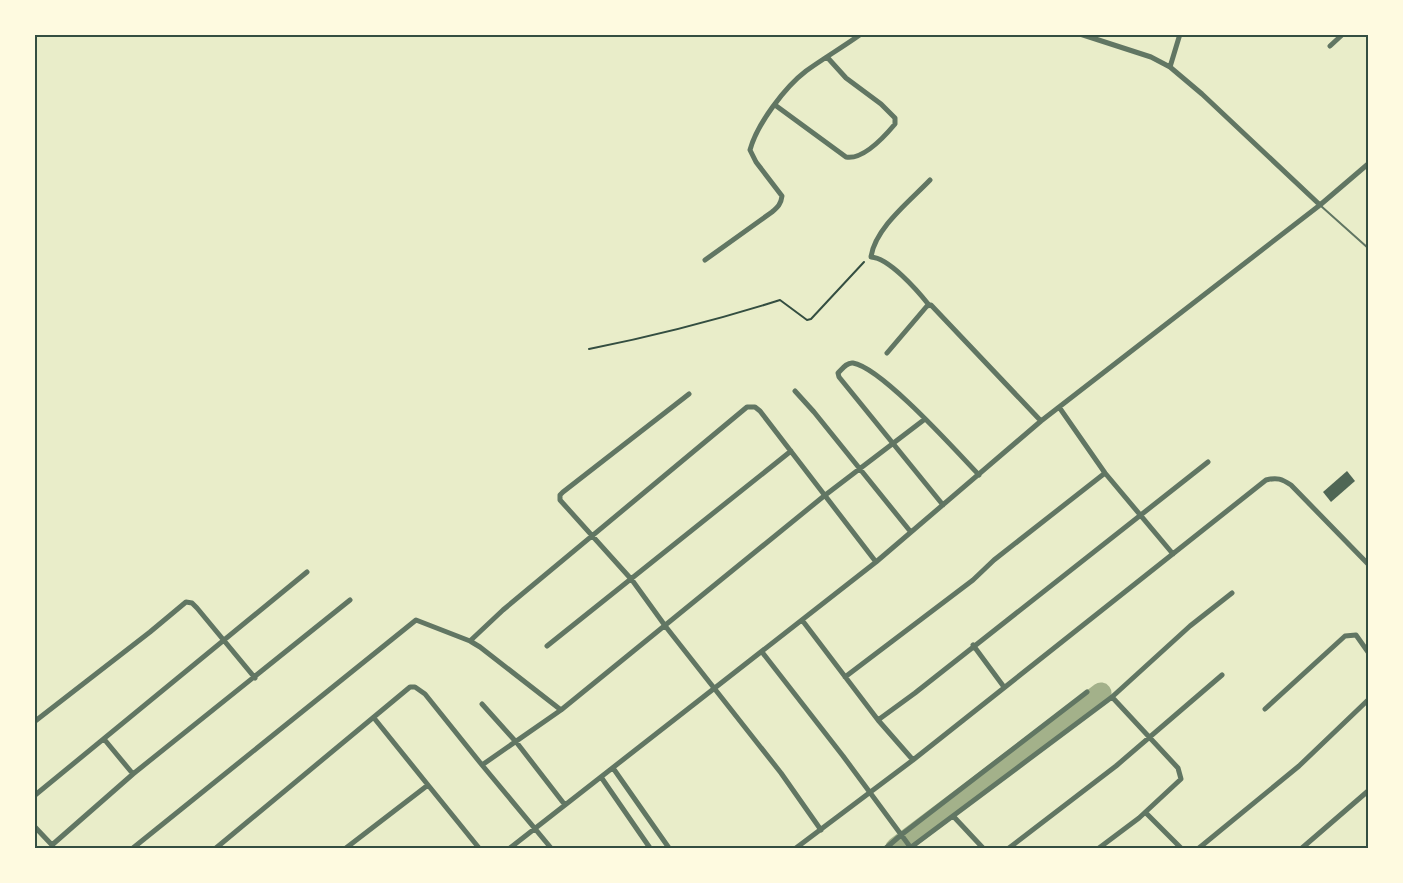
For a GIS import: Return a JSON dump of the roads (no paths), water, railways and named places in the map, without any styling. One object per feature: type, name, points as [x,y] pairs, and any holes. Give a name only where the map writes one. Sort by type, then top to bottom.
[{"type":"street","points":[[705,260],[780,206],[782,196],[756,162],[750,150],[760,124],[805,71],[861,34]]},
{"type":"street","points":[[1080,34],[1151,57],[1170,67],[1320,205]]},
{"type":"street","points":[[1170,67],[1180,34]]},
{"type":"street","points":[[1330,46],[1342,34]]},
{"type":"street","points":[[775,105],[846,157],[856,157],[881,140],[895,124],[895,118],[881,104],[846,78],[827,57]]},
{"type":"street","points":[[510,849],[876,562],[1041,421],[1320,205],[1368,164]]},
{"type":"street","points":[[930,180],[892,219],[875,241],[871,257],[880,259],[891,267],[957,331],[1041,421]]},
{"type":"street","points":[[887,353],[929,305]]},
{"type":"street","points":[[943,504],[838,377],[838,373],[846,365],[854,363],[895,391],[979,475]]},
{"type":"street","points":[[795,391],[910,531]]},
{"type":"street","points":[[689,394],[560,495],[563,503],[632,580],[666,627],[781,773],[821,830]]},
{"type":"street","points":[[470,640],[747,406],[758,409],[876,562]]},
{"type":"street","points":[[1059,407],[1105,473],[1173,554]]},
{"type":"street","points":[[482,765],[517,743],[561,710],[666,627],[824,496],[925,419]]},
{"type":"street","points":[[547,646],[791,451]]},
{"type":"street","points":[[878,720],[1208,462]]},
{"type":"street","points":[[845,677],[973,580],[994,560],[1105,473]]},
{"type":"street","points":[[796,849],[913,760],[1266,480],[1283,479],[1291,485],[1368,564]]},
{"type":"street","points":[[34,796],[307,572]]},
{"type":"street","points":[[762,652],[910,848],[1112,697],[1190,626],[1233,593]]},
{"type":"street","points":[[34,826],[53,847],[133,774],[350,600]]},
{"type":"street","points":[[34,722],[186,602],[192,603],[226,640],[255,678]]},
{"type":"street","points":[[133,849],[413,622],[419,620],[470,640],[561,710]]},
{"type":"street","points":[[802,620],[878,720],[913,760]]},
{"type":"street","points":[[1265,709],[1345,636],[1356,635],[1368,652]]},
{"type":"street","points":[[973,645],[1004,687]]},
{"type":"street","points":[[1009,849],[1116,766],[1221,675]]},
{"type":"street","points":[[216,849],[410,687],[416,687],[425,693],[551,849]]},
{"type":"street","points":[[886,849],[1087,692]]},
{"type":"street","points":[[1099,849],[1146,813],[1181,779],[1178,768],[1112,697]]},
{"type":"street","points":[[1199,849],[1299,766],[1368,700]]},
{"type":"street","points":[[482,704],[517,743],[565,804]]},
{"type":"street","points":[[374,718],[479,849]]},
{"type":"street","points":[[104,739],[133,774]]},
{"type":"street","points":[[613,768],[669,849]]},
{"type":"street","points":[[601,777],[650,849]]},
{"type":"street","points":[[346,849],[428,785]]},
{"type":"street","points":[[1302,849],[1368,791]]},
{"type":"street","points":[[1146,813],[1181,849]]},
{"type":"street","points":[[954,817],[983,849]]},
{"type":"lane","points":[[1320,205],[1368,248]]},
{"type":"waterway","points":[[896,848],[1101,693]]}]
